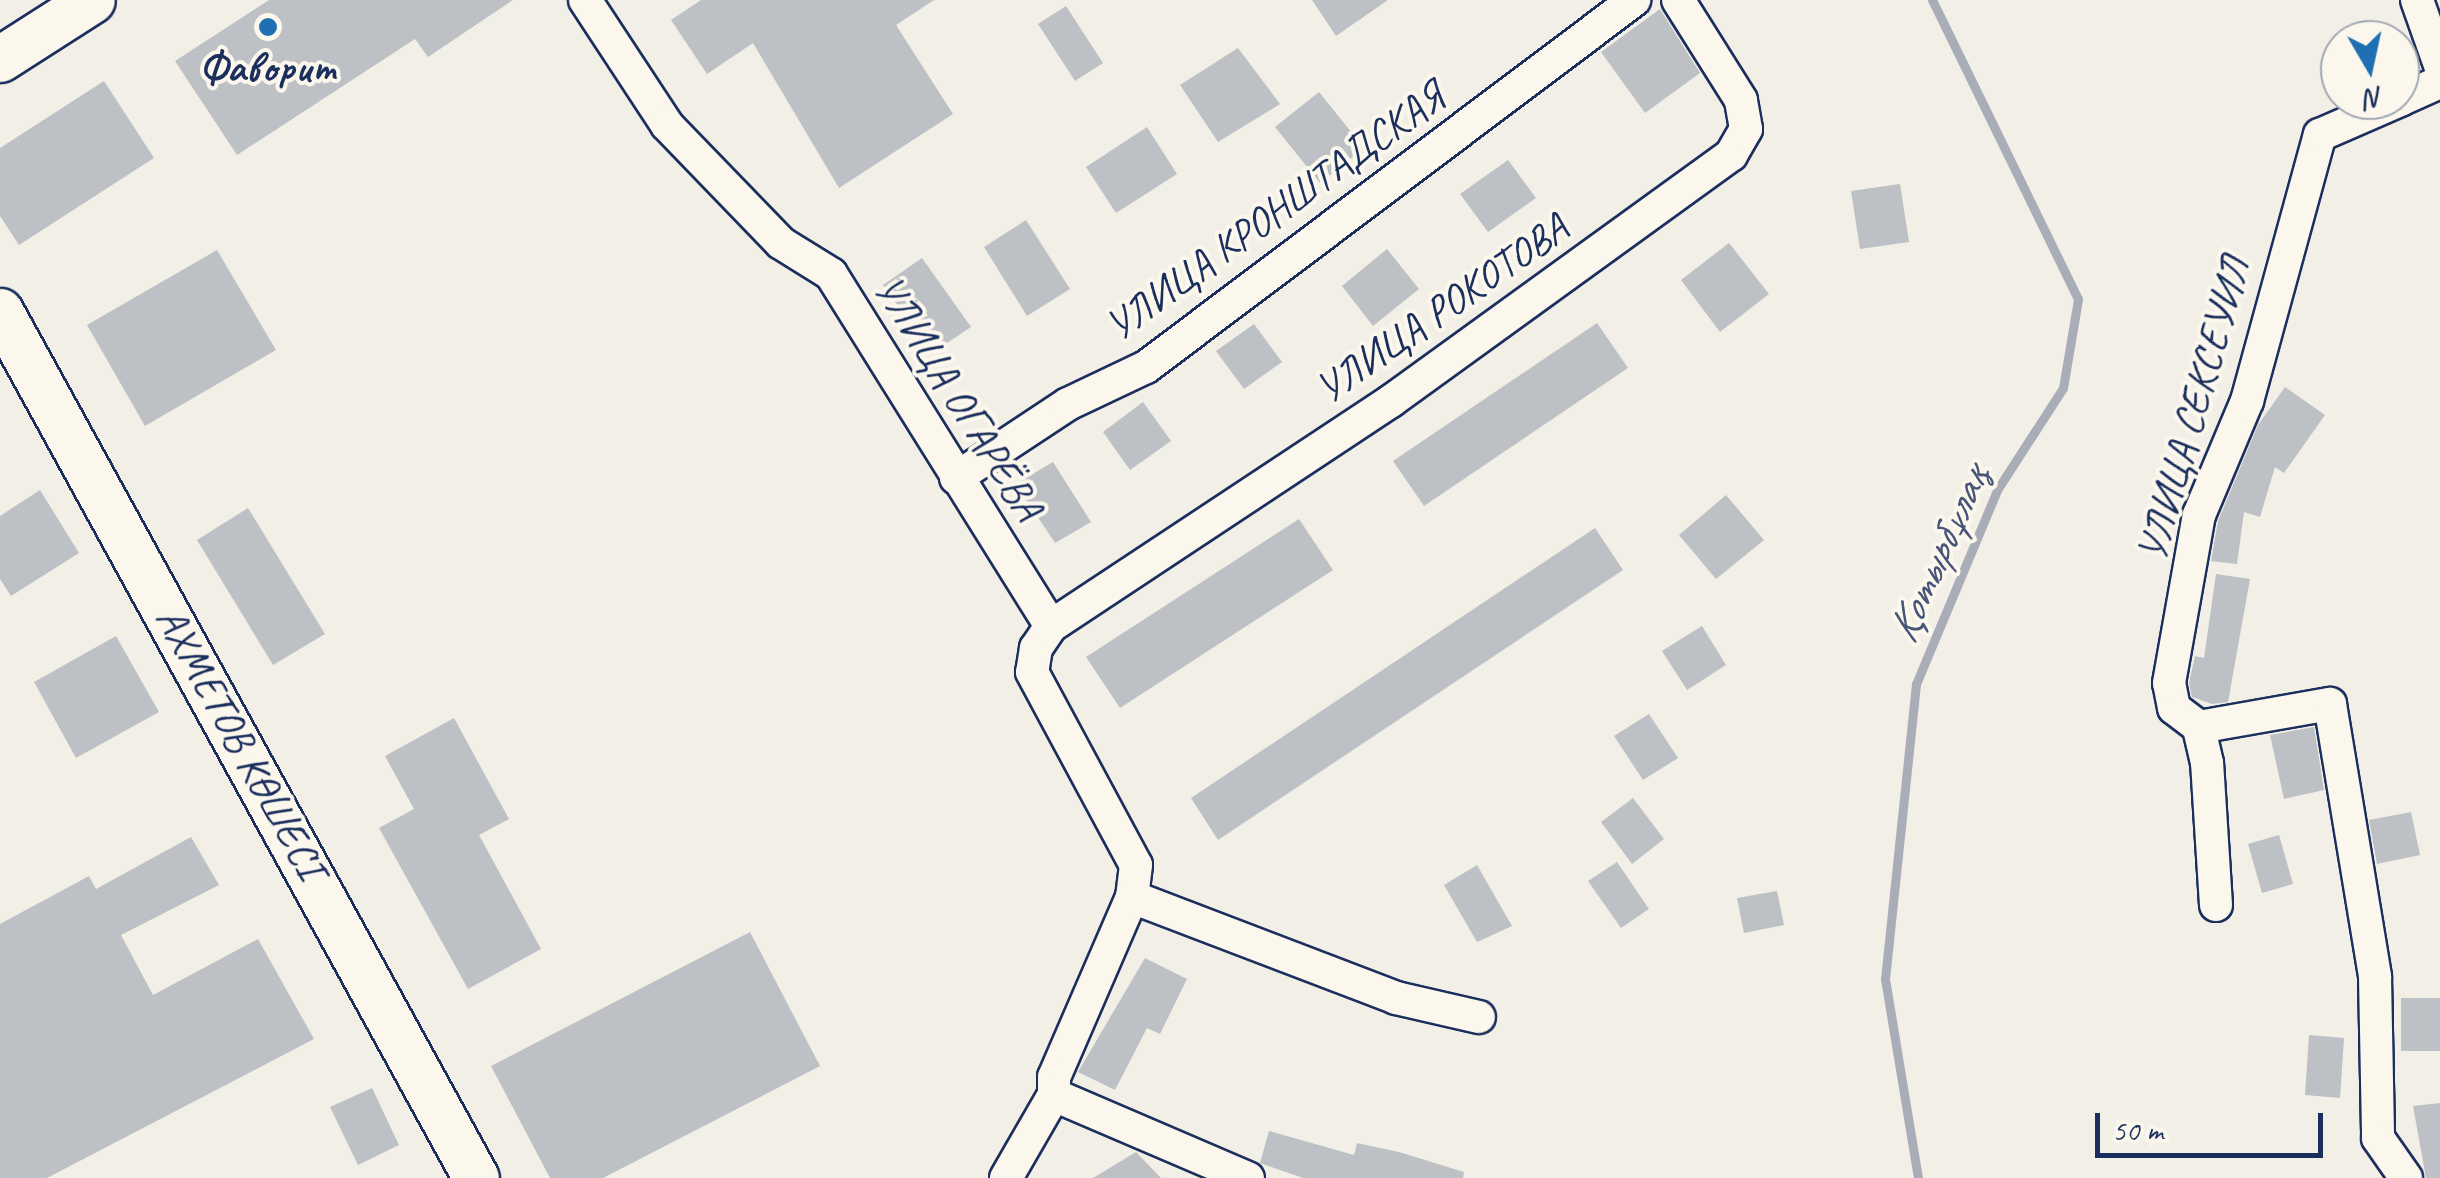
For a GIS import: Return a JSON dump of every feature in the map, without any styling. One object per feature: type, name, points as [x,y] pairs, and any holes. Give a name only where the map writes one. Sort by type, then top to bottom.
[{"type":"street","points":[[0,59],[92,0]]},
{"type":"street","name":"УЛИЦА ОГАРЁВА","points":[[585,0],[667,125],[780,243],[831,274],[1051,626]]},
{"type":"street","name":"УЛИЦА КРОНШТАДСКАЯ","points":[[956,478],[1068,404],[1146,367],[1634,0]]},
{"type":"street","name":"УЛИЦА РОКОТОВА","points":[[1051,626],[1390,400],[1731,155],[1746,129],[1741,100],[1678,0]]},
{"type":"street","points":[[2417,0],[2440,65]]},
{"type":"street","name":"УЛИЦА СЕКСЕУИЛ","points":[[2200,727],[2174,708],[2169,683],[2199,515],[2247,401],[2304,169],[2320,135],[2354,120]]},
{"type":"street","name":"АХМЕТОВ КӨШЕСІ","points":[[0,311],[476,1178]]},
{"type":"street","points":[[1006,1178],[1054,1095],[1054,1077],[1132,897],[1136,865],[1032,672],[1051,626]]},
{"type":"street","points":[[2216,905],[2200,727],[2330,704],[2339,738],[2375,977],[2378,1138],[2406,1178]]},
{"type":"street","points":[[1132,897],[1396,998],[1479,1017]]},
{"type":"street","points":[[1054,1095],[1248,1178]]},
{"type":"building","points":[[269,0],[513,0],[428,57],[415,39],[237,155],[175,61]]},
{"type":"building","points":[[701,0],[934,0],[896,25],[953,114],[839,188],[753,43],[707,74],[671,20]]},
{"type":"building","points":[[1312,0],[1388,0],[1336,36]]},
{"type":"building","points":[[1066,6],[1103,63],[1075,81],[1038,24]]},
{"type":"building","points":[[1660,9],[1700,73],[1645,113],[1601,52]]},
{"type":"building","points":[[1238,48],[1280,104],[1218,142],[1180,85]]},
{"type":"building","points":[[104,81],[154,158],[19,245],[0,216],[0,148]]},
{"type":"building","points":[[1319,92],[1364,148],[1320,183],[1275,127]]},
{"type":"building","points":[[1147,127],[1177,174],[1116,213],[1086,167]]},
{"type":"building","points":[[1508,160],[1536,198],[1488,232],[1460,194]]},
{"type":"building","points":[[1900,184],[1909,242],[1860,249],[1851,191]]},
{"type":"building","points":[[1026,220],[1070,289],[1027,316],[984,247]]},
{"type":"building","points":[[1729,243],[1769,294],[1720,332],[1681,280]]},
{"type":"building","points":[[1387,249],[1419,289],[1373,326],[1342,286]]},
{"type":"building","points":[[217,250],[276,350],[145,426],[87,325]]},
{"type":"building","points":[[922,258],[971,327],[932,353],[883,285]]},
{"type":"building","points":[[1597,323],[1628,368],[1424,506],[1393,461]]},
{"type":"building","points":[[1254,324],[1282,362],[1244,389],[1216,351]]},
{"type":"building","points":[[2285,387],[2325,415],[2284,473],[2275,467],[2260,517],[2244,512],[2237,564],[2211,561],[2218,521],[2258,425]]},
{"type":"building","points":[[1143,402],[1171,441],[1130,470],[1103,432]]},
{"type":"building","points":[[1053,462],[1091,522],[1055,543],[1016,484]]},
{"type":"building","points":[[40,490],[79,553],[11,596],[0,579],[0,516]]},
{"type":"building","points":[[1726,495],[1764,540],[1716,579],[1679,535]]},
{"type":"building","points":[[248,508],[325,634],[273,665],[197,540]]},
{"type":"building","points":[[1299,519],[1333,570],[1120,708],[1086,657]]},
{"type":"building","points":[[1595,528],[1623,570],[1218,840],[1191,798]]},
{"type":"building","points":[[2216,574],[2250,579],[2228,702],[2212,704],[2192,697],[2189,683],[2195,656],[2204,658]]},
{"type":"building","points":[[1702,626],[1726,665],[1687,690],[1662,651]]},
{"type":"building","points":[[116,636],[159,712],[76,758],[34,682]]},
{"type":"building","points":[[1649,714],[1678,758],[1643,780],[1614,736]]},
{"type":"building","points":[[454,718],[509,819],[479,835],[541,949],[468,989],[379,828],[414,809],[385,756]]},
{"type":"building","points":[[2314,727],[2324,790],[2284,799],[2270,735]]},
{"type":"building","points":[[1633,798],[1664,839],[1632,864],[1601,822]]},
{"type":"building","points":[[2411,812],[2420,855],[2377,864],[2369,820]]},
{"type":"building","points":[[2279,835],[2293,884],[2262,893],[2248,844]]},
{"type":"building","points":[[191,837],[219,885],[121,935],[153,995],[258,939],[314,1039],[47,1178],[0,1178],[0,924],[89,876],[96,889]]},
{"type":"building","points":[[1617,862],[1649,909],[1621,928],[1588,881]]},
{"type":"building","points":[[1477,865],[1512,926],[1477,942],[1444,885]]},
{"type":"building","points":[[1777,891],[1784,925],[1744,933],[1737,898]]},
{"type":"building","points":[[750,932],[820,1066],[603,1178],[550,1178],[491,1066]]},
{"type":"building","points":[[1145,958],[1187,979],[1160,1034],[1147,1028],[1115,1090],[1078,1072]]},
{"type":"building","points":[[2401,998],[2440,998],[2440,1051],[2401,1051]]},
{"type":"building","points":[[2309,1035],[2344,1038],[2340,1098],[2305,1095]]},
{"type":"building","points":[[372,1088],[399,1145],[358,1165],[330,1107]]},
{"type":"building","points":[[2440,1103],[2440,1178],[2426,1178],[2413,1106]]},
{"type":"building","points":[[1269,1131],[1354,1155],[1357,1143],[1399,1152],[1464,1172],[1463,1178],[1303,1178],[1260,1163]]},
{"type":"building","points":[[1136,1152],[1161,1178],[1093,1178]]},
{"type":"waterway","name":"Қотырбұлақ","points":[[1918,1178],[1885,979],[1916,684],[1997,490],[2063,388],[2078,299],[1932,0]]},
{"type":"place","name":"Фаворит","points":[[268,27]]}]
